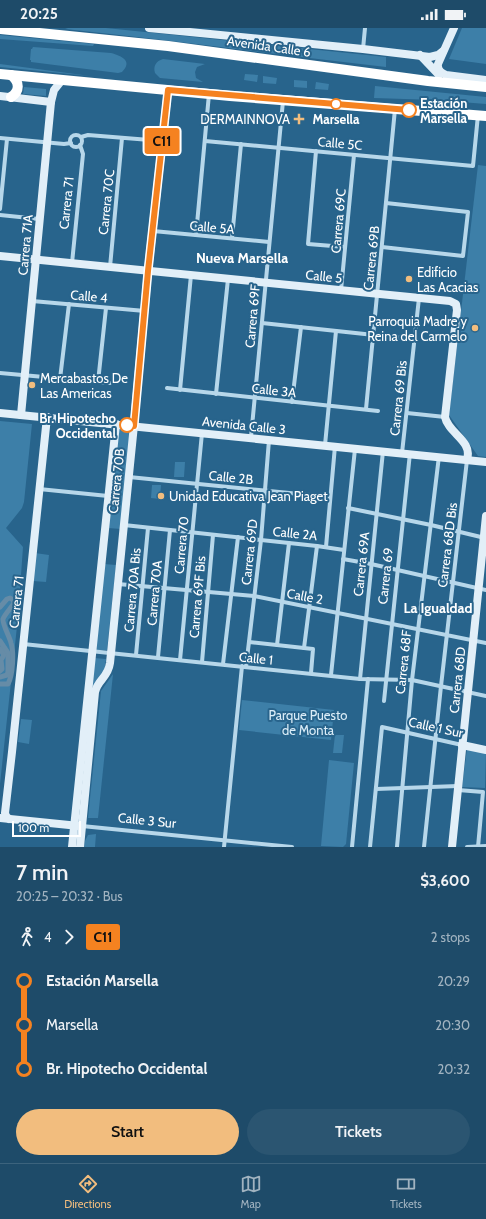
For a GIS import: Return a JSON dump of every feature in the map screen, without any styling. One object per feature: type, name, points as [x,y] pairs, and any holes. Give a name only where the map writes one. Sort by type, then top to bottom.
[{"type":"highway","points":[[31,32],[55,28]]},
{"type":"highway","name":"Avenida Calle 6","points":[[0,29],[176,47],[428,81],[486,87]]},
{"type":"highway","points":[[0,74],[209,94],[482,115]]},
{"type":"highway","points":[[11,75],[18,84],[17,92],[11,97]]},
{"type":"highway","points":[[428,81],[444,78]]},
{"type":"street","points":[[149,28],[172,29],[420,55],[436,56],[443,51]]},
{"type":"street","points":[[363,49],[365,28]]},
{"type":"street","points":[[454,28],[443,51],[438,64],[438,69],[446,75],[486,81]]},
{"type":"street","points":[[420,55],[439,75],[444,78],[486,81]]},
{"type":"street","name":"Carrera 71A","points":[[21,415],[51,102],[54,90],[62,80]]},
{"type":"street","name":"Carrera 70B","points":[[72,847],[78,826],[95,692],[98,683],[109,670],[148,271],[168,90]]},
{"type":"street","points":[[196,235],[209,94]]},
{"type":"street","points":[[0,96],[51,102]]},
{"type":"street","name":"Carrera 69F","points":[[251,437],[283,100]]},
{"type":"street","name":"Carrera 69B","points":[[366,409],[396,109]]},
{"type":"street","name":"Calle 5C","points":[[205,141],[473,166],[482,115]]},
{"type":"street","points":[[71,143],[70,140],[77,135],[80,137],[88,135],[162,141]]},
{"type":"street","points":[[71,143],[75,147],[80,145],[82,142],[80,137]]},
{"type":"street","points":[[0,138],[64,144],[71,143]]},
{"type":"street","points":[[0,209],[7,138]]},
{"type":"street","name":"Carrera 70C","points":[[110,267],[122,138]]},
{"type":"street","points":[[232,238],[241,144]]},
{"type":"street","name":"Carrera 71","points":[[72,264],[83,154],[80,145]]},
{"type":"street","points":[[316,151],[308,244],[345,247]]},
{"type":"street","name":"Carrera 69C","points":[[341,290],[354,155]]},
{"type":"street","points":[[382,247],[463,256],[468,212],[386,203]]},
{"type":"street","points":[[0,215],[40,219]]},
{"type":"street","name":"Calle 5A","points":[[153,231],[269,242]]},
{"type":"street","name":"Calle 5","points":[[0,256],[419,297],[445,300],[454,303],[457,306],[457,310],[445,417]]},
{"type":"street","points":[[180,390],[191,275]]},
{"type":"street","points":[[216,394],[228,279]]},
{"type":"street","name":"Carrera 69 Bis","points":[[406,453],[407,413],[419,297]]},
{"type":"street","name":"Calle 4","points":[[32,301],[145,311]]},
{"type":"street","points":[[60,379],[69,304]]},
{"type":"street","points":[[98,382],[106,308]]},
{"type":"street","points":[[262,323],[374,334]]},
{"type":"street","points":[[292,402],[301,327]]},
{"type":"street","points":[[325,445],[336,331]]},
{"type":"street","points":[[380,336],[415,339]]},
{"type":"street","points":[[0,373],[110,383]]},
{"type":"street","name":"Calle 3A","points":[[167,388],[378,411]]},
{"type":"street","name":"Avenida Calle 3","points":[[0,413],[202,432],[486,462]]},
{"type":"street","points":[[407,413],[445,417],[447,423],[468,449],[467,459]]},
{"type":"street","name":"Carrera 71","points":[[4,817],[47,417]]},
{"type":"street","name":"Carrera 70B","points":[[80,847],[78,826],[92,651],[116,424]]},
{"type":"street","name":"Carrera 70","points":[[180,660],[202,432]]},
{"type":"street","name":"Carrera 69D","points":[[224,847],[244,666],[249,642],[261,540],[269,439]]},
{"type":"street","points":[[326,547],[335,446]]},
{"type":"street","points":[[331,676],[355,448]]},
{"type":"street","name":"Carrera 69A","points":[[360,679],[383,451]]},
{"type":"street","name":"Carrera 69","points":[[384,701],[403,520],[406,453]]},
{"type":"street","name":"Carrera 68F","points":[[397,847],[412,680],[439,456]]},
{"type":"street","name":"Carrera 68D Bis","points":[[424,847],[467,459]]},
{"type":"street","name":"Calle 2B","points":[[129,477],[330,496]]},
{"type":"street","points":[[39,489],[108,496]]},
{"type":"street","points":[[348,508],[485,538]]},
{"type":"street","name":"Carrera 68D","points":[[452,847],[473,640],[482,589],[486,516]]},
{"type":"street","name":"Calle 2A","points":[[124,525],[344,550]]},
{"type":"street","name":"Carrera 70A Bis","points":[[136,655],[148,528]]},
{"type":"street","name":"Carrera 70A","points":[[158,658],[170,530]]},
{"type":"street","name":"Carrera 69F Bis","points":[[202,662],[213,535]]},
{"type":"street","points":[[223,664],[238,537]]},
{"type":"street","points":[[277,645],[288,543]]},
{"type":"street","points":[[304,648],[317,546]]},
{"type":"street","points":[[343,559],[482,589]]},
{"type":"street","name":"Calle 2","points":[[118,584],[254,596],[486,643]]},
{"type":"street","points":[[249,642],[313,649],[311,673]]},
{"type":"street","name":"Calle 1","points":[[23,644],[360,679],[412,680],[486,696]]},
{"type":"street","points":[[352,847],[368,679]]},
{"type":"street","name":"Calle 1 Sur","points":[[376,789],[382,727],[486,750]]},
{"type":"street","points":[[370,847],[376,789],[431,787],[458,788],[483,792],[478,847]]},
{"type":"street","name":"Calle 3 Sur","points":[[4,817],[78,826],[292,847]]},
{"type":"street","points":[[467,847],[486,846]]},
{"type":"green space","points":[[106,28],[386,57],[386,67],[65,29]]},
{"type":"green space","points":[[462,28],[486,28],[486,64],[449,59]]},
{"type":"green space","points":[[0,35],[94,44],[93,46],[0,39]]},
{"type":"green space","points":[[33,47],[111,53],[122,57],[126,62],[126,65],[122,72],[118,73],[31,62],[31,49]]},
{"type":"green space","points":[[163,59],[205,64],[197,67],[195,72],[196,78],[203,82],[160,78],[155,73],[154,68],[157,62]]},
{"type":"green space","points":[[0,64],[90,76],[0,67]]},
{"type":"green space","points":[[245,74],[258,75],[257,82],[244,80]]},
{"type":"green space","points":[[263,76],[277,78],[276,84],[263,83]]},
{"type":"green space","points":[[294,80],[307,81],[307,88],[294,87]]},
{"type":"green space","points":[[316,82],[329,84],[328,90],[315,89]]},
{"type":"green space","points":[[375,86],[486,97],[486,104],[436,100],[374,98]]},
{"type":"green space","points":[[24,87],[46,89],[46,96],[23,94]]},
{"type":"green space","points":[[478,165],[486,166],[486,457],[478,456],[449,415]]},
{"type":"green space","points":[[0,421],[32,424],[24,502],[22,508],[6,528],[23,547],[18,617],[0,784]]},
{"type":"green space","points":[[118,427],[131,428],[121,529],[108,528]]},
{"type":"green space","points":[[175,462],[185,462],[184,477],[174,477]]},
{"type":"green space","points":[[152,485],[161,485],[160,499],[151,498]]},
{"type":"green space","points":[[35,553],[49,555],[46,582],[33,581]]},
{"type":"green space","points":[[104,564],[116,565],[107,650],[96,650]]},
{"type":"green space","points":[[94,658],[106,659],[104,675],[90,693]]},
{"type":"green space","points":[[113,674],[98,818],[88,818],[101,691]]},
{"type":"green space","name":"Parque Puesto de Monta","points":[[242,700],[334,710],[331,740],[239,730]]},
{"type":"green space","points":[[21,719],[32,720],[29,744],[18,742]]},
{"type":"green space","points":[[335,735],[344,735],[342,753],[333,753]]},
{"type":"green space","points":[[467,749],[486,753],[485,788],[462,787]]},
{"type":"green space","name":"Parque Puesto de Monta","points":[[329,760],[354,763],[346,844],[343,847],[321,846]]},
{"type":"green space","points":[[96,834],[95,847],[84,847],[88,835]]},
{"type":"waterway","points":[[0,607],[7,599],[10,598],[13,600],[14,603],[3,619],[12,647],[12,669],[8,684],[0,684]]},
{"type":"waterway","points":[[0,641],[8,653],[8,672],[7,675],[0,677]]},
{"type":"waterway","points":[[0,649],[4,655],[1,660],[2,669],[0,671]]},
{"type":"bus line","name":"C11","points":[[127,425],[134,426],[148,271],[168,90],[409,110]]},
{"type":"place","name":"Marsella","points":[[336,104]]},
{"type":"place","name":"Estación Marsella","points":[[409,110]]},
{"type":"place","name":"DERMAINNOVA","points":[[299,119]]},
{"type":"place","name":"Edificio Las Acacias","points":[[409,279]]},
{"type":"place","name":"Parroquia Madre y Reina del Carmelo","points":[[475,328]]},
{"type":"place","name":"Mercabastos De Las Americas","points":[[32,385]]},
{"type":"place","name":"Br. Hipotecho Occidental","points":[[127,425]]},
{"type":"place","name":"Unidad Educativa Jean Piaget","points":[[161,496]]},
{"type":"district","name":"Nueva Marsella","points":[[242,258]]},
{"type":"district","name":"La Igualdad","points":[[438,608]]}]
